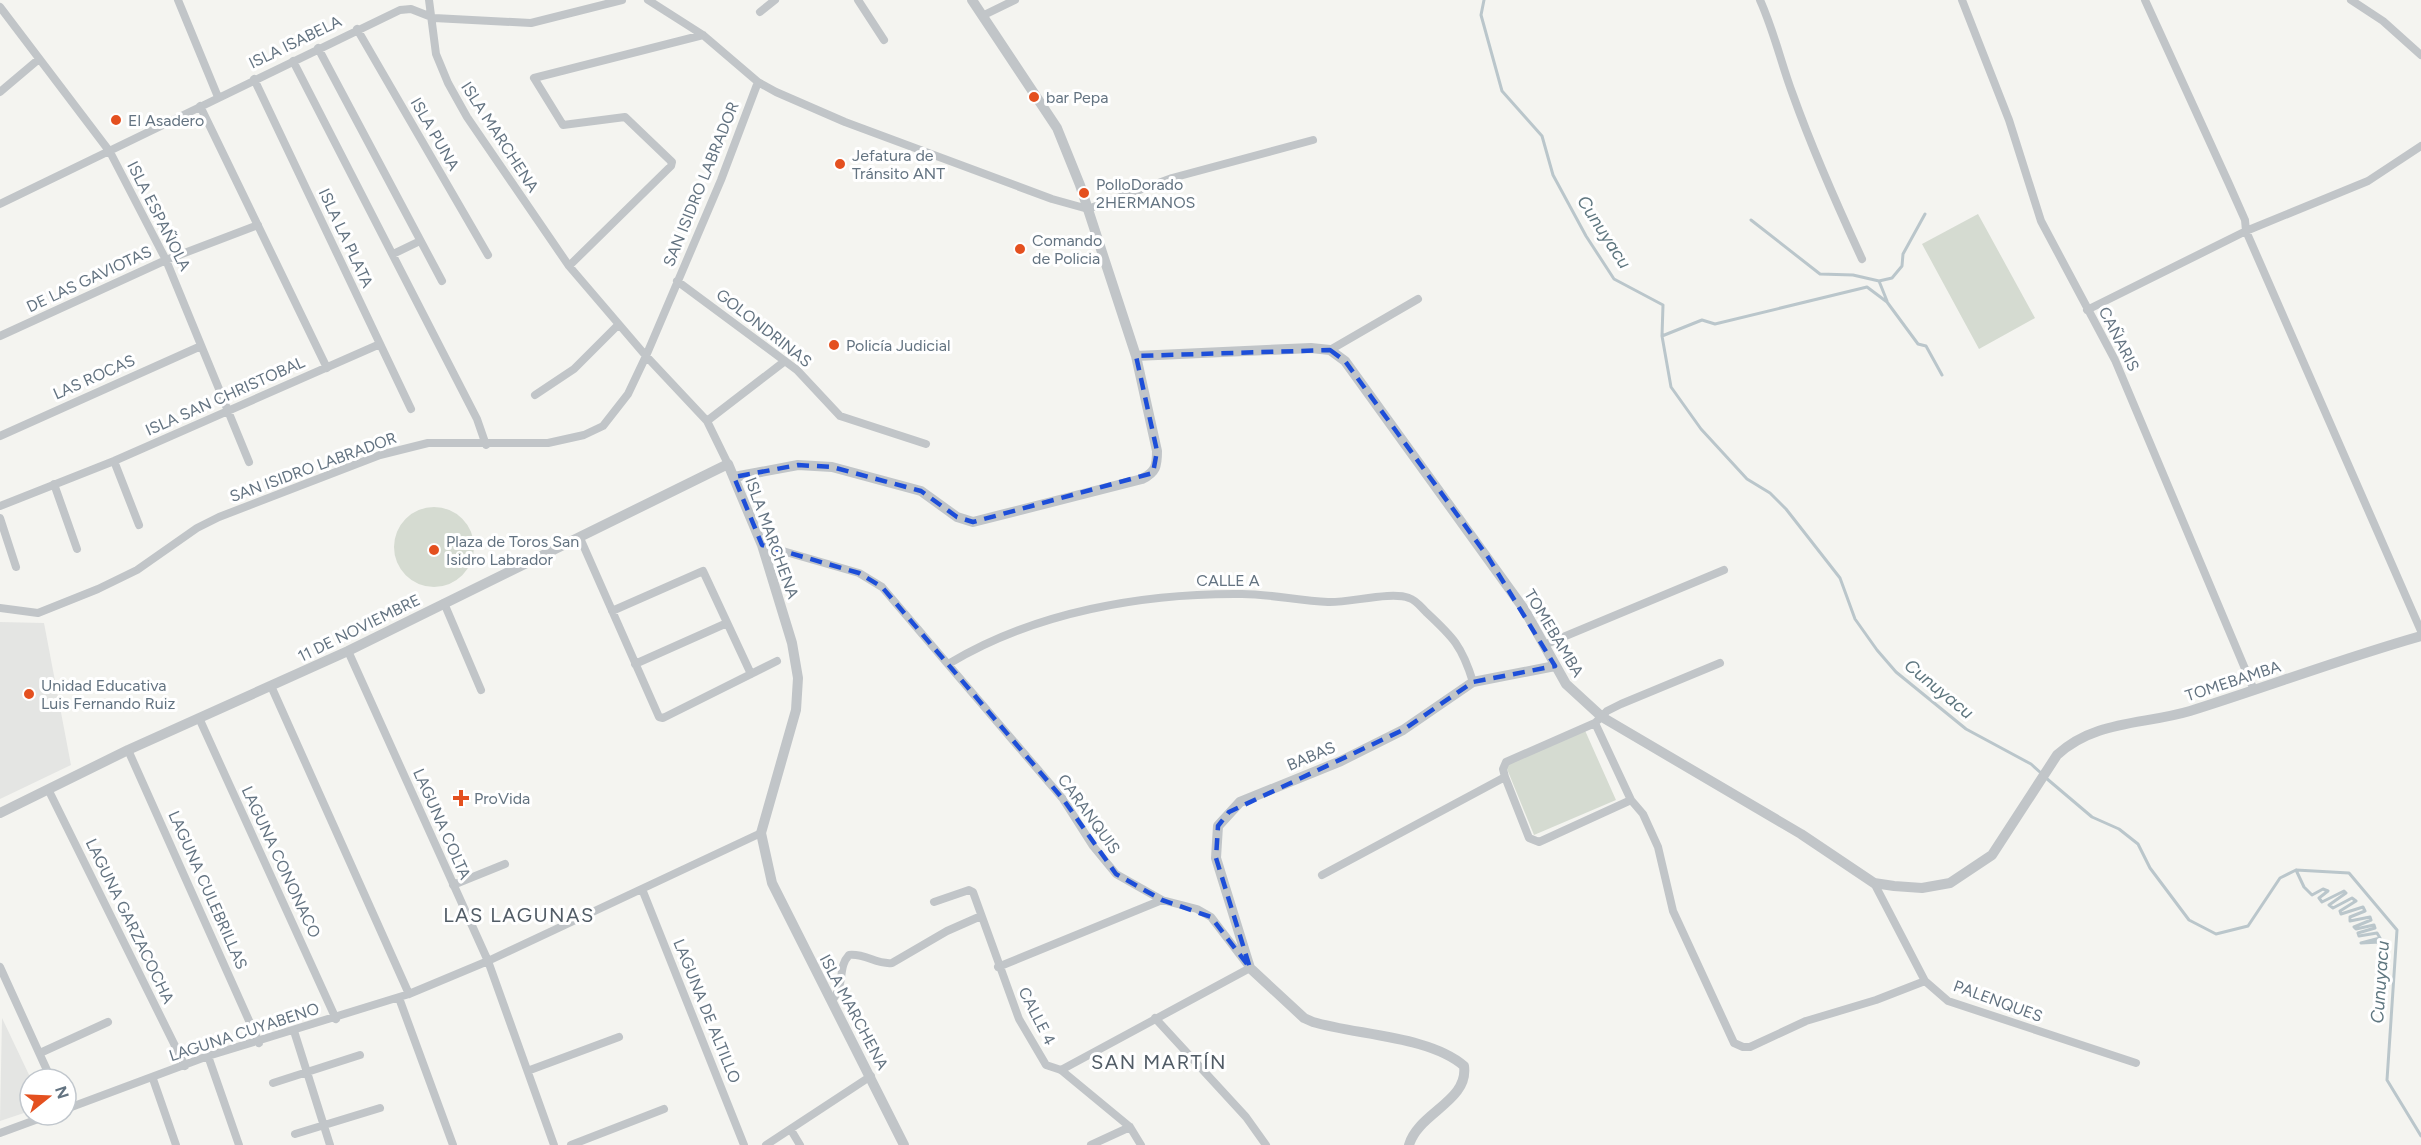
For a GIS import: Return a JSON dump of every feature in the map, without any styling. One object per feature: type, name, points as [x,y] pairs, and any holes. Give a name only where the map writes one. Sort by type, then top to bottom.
[{"type":"street","points":[[178,0],[218,97]]},
{"type":"street","name":"ISLA MARCHENA","points":[[429,0],[434,18],[436,54],[452,92],[467,117],[569,266],[618,325],[707,421],[734,477],[762,545],[792,644],[798,678],[796,710],[762,833],[772,883],[904,1145]]},
{"type":"street","name":"ISLA ISABELA","points":[[0,204],[400,10],[411,9],[434,18],[531,23],[622,0]]},
{"type":"street","points":[[648,0],[703,36],[758,82],[776,92],[853,125],[1041,195],[1088,209],[1172,178],[1313,140]]},
{"type":"street","points":[[760,12],[775,0]]},
{"type":"street","points":[[858,0],[884,40]]},
{"type":"street","points":[[734,477],[798,465],[832,467],[921,491],[957,517],[973,522],[1142,479],[1153,473],[1157,466],[1157,451],[1136,356],[1088,209],[1056,128],[972,0]]},
{"type":"street","points":[[982,16],[1015,0]]},
{"type":"street","points":[[1760,0],[1773,29],[1792,93],[1828,188],[1863,259]]},
{"type":"street","name":"CAÑARIS","points":[[1962,0],[2009,120],[2041,221],[2115,360],[2254,690]]},
{"type":"street","points":[[2145,0],[2245,220],[2246,231],[2421,633]]},
{"type":"street","points":[[2351,0],[2383,21],[2421,55]]},
{"type":"street","name":"ISLA ESPAÑOLA","points":[[0,7],[110,152],[166,260],[249,462]]},
{"type":"street","name":"ISLA PUNA","points":[[357,29],[488,255]]},
{"type":"street","points":[[569,266],[671,166],[672,162],[625,117],[568,127],[563,125],[534,78],[703,36]]},
{"type":"street","points":[[318,48],[442,281]]},
{"type":"street","points":[[0,92],[39,59]]},
{"type":"street","points":[[293,61],[477,419],[486,444]]},
{"type":"street","name":"ISLA LA PLATA","points":[[255,79],[411,409]]},
{"type":"street","name":"SAN ISIDRO LABRADOR","points":[[0,608],[38,614],[137,570],[197,528],[219,517],[380,455],[428,443],[548,443],[584,435],[603,426],[628,394],[646,356],[722,180],[758,82]]},
{"type":"street","name":"ISLA SAN CHRISTOBAL","points":[[0,506],[114,461],[327,368],[200,106]]},
{"type":"street","points":[[2087,310],[2246,231],[2368,181],[2421,146]]},
{"type":"street","name":"DE LAS GAVIOTAS","points":[[0,336],[166,260],[258,225]]},
{"type":"street","points":[[393,254],[420,241]]},
{"type":"street","name":"GOLONDRINAS","points":[[677,281],[784,361],[840,416],[927,444]]},
{"type":"street","points":[[1136,356],[1311,348],[1330,350],[1418,298]]},
{"type":"street","points":[[536,395],[574,369],[618,325]]},
{"type":"street","points":[[327,368],[380,344]]},
{"type":"street","name":"LAS ROCAS","points":[[0,435],[201,346]]},
{"type":"street","name":"TOMEBAMBA","points":[[1330,350],[1345,361],[1488,557],[1524,609],[1555,666],[1598,720],[1801,834],[1874,883],[1922,888],[1950,883],[1974,869],[1992,855],[2057,755],[2071,743],[2087,734],[2122,723],[2187,712],[2421,633]]},
{"type":"street","points":[[707,421],[784,361]]},
{"type":"street","points":[[114,461],[139,525]]},
{"type":"street","name":"11 DE NOVIEMBRE","points":[[0,813],[128,750],[348,651],[728,464]]},
{"type":"street","points":[[54,484],[77,549]]},
{"type":"street","points":[[0,518],[16,567]]},
{"type":"street","points":[[580,538],[656,715],[663,718],[777,661]]},
{"type":"street","name":"CARANQUIS","points":[[762,545],[859,573],[882,587],[950,663],[1063,799],[1104,861],[1116,874],[1162,900],[1197,909],[1211,917],[1250,968],[1304,1018],[1313,1022],[1400,1040],[1453,1056],[1464,1066],[1466,1079],[1459,1089],[1415,1131],[1409,1145]]},
{"type":"street","points":[[1544,645],[1724,570]]},
{"type":"street","points":[[612,611],[703,572],[751,674]]},
{"type":"street","name":"CALLE A","points":[[950,663],[988,644],[1045,621],[1159,598],[1244,594],[1330,602],[1398,596],[1417,602],[1451,633],[1464,657],[1473,682]]},
{"type":"street","points":[[444,603],[481,690]]},
{"type":"street","points":[[635,664],[727,623]]},
{"type":"street","name":"LAGUNA COLTA","points":[[348,651],[488,961],[530,1070],[554,1145]]},
{"type":"street","points":[[1631,800],[1539,843],[1533,842],[1529,838],[1504,777],[1504,765],[1510,759],[1598,720],[1621,704],[1720,663]]},
{"type":"street","name":"BABAS","points":[[1250,968],[1216,858],[1218,826],[1229,812],[1240,802],[1341,761],[1403,730],[1473,682],[1555,666]]},
{"type":"street","points":[[271,686],[410,994]]},
{"type":"street","name":"LAGUNA CONONACO","points":[[199,718],[336,1018]]},
{"type":"street","points":[[1598,720],[1631,800],[1643,814],[1658,847],[1673,911],[1734,1042],[1743,1047],[1750,1047],[1806,1021],[1876,1000],[1925,981]]},
{"type":"street","name":"LAGUNA CULEBRILLAS","points":[[128,750],[259,1043]]},
{"type":"street","points":[[1322,874],[1504,777]]},
{"type":"street","name":"LAGUNA GARZACOCHA","points":[[48,789],[185,1066]]},
{"type":"street","name":"LAGUNA CUYABENO","points":[[78,1105],[208,1056],[259,1043],[410,994],[488,961],[762,833]]},
{"type":"street","points":[[453,885],[505,864]]},
{"type":"street","name":"PALENQUES","points":[[1874,883],[1925,981],[1948,1001],[2136,1063]]},
{"type":"street","name":"LAGUNA DE ALTILLO","points":[[642,889],[744,1145]]},
{"type":"street","name":"CALLE 4","points":[[934,902],[969,890],[974,894],[998,967],[1019,1019],[1046,1065],[1061,1070],[1130,1127],[1141,1145]]},
{"type":"street","points":[[998,967],[1162,900]]},
{"type":"street","points":[[832,1001],[840,990],[844,962],[849,955],[860,954],[886,964],[892,963],[947,931],[981,916]]},
{"type":"street","points":[[0,967],[46,1067]]},
{"type":"street","points":[[1061,1070],[1250,968]]},
{"type":"street","points":[[399,998],[453,1145]]},
{"type":"street","points":[[1155,1018],[1246,1117],[1266,1145]]},
{"type":"street","points":[[40,1053],[108,1022]]},
{"type":"street","points":[[294,1031],[330,1145]]},
{"type":"street","points":[[530,1070],[619,1037]]},
{"type":"street","points":[[273,1083],[360,1055]]},
{"type":"street","points":[[208,1056],[239,1145]]},
{"type":"street","points":[[765,1145],[871,1076]]},
{"type":"street","points":[[153,1078],[176,1145]]},
{"type":"street","points":[[295,1134],[380,1107]]},
{"type":"street","points":[[571,1145],[664,1109]]},
{"type":"street","points":[[0,1133],[18,1127]]},
{"type":"street","points":[[1091,1145],[1130,1127]]},
{"type":"street","points":[[791,1130],[800,1145]]},
{"type":"highlighted area","points":[[1330,350],[1345,361],[1488,557],[1555,666],[1473,682],[1403,730],[1229,812],[1218,826],[1216,858],[1250,968],[1211,917],[1162,900],[1116,874],[1063,799],[882,587],[859,573],[762,545],[734,477],[798,465],[832,467],[921,491],[957,517],[973,522],[1153,473],[1157,451],[1136,356]]},
{"type":"shaded area","points":[[1978,214],[2035,318],[1979,349],[1922,244]]},
{"type":"shaded area","name":"Plaza de Toros San Isidro Labrador","points":[[434,507],[449,510],[462,519],[471,532],[474,547],[471,562],[462,575],[449,584],[434,587],[419,584],[406,575],[397,562],[394,547],[397,532],[406,519],[419,510]]},
{"type":"shaded area","name":"Unidad Educativa Luis Fernando Ruiz","points":[[0,622],[44,623],[71,765],[0,799]]},
{"type":"shaded area","points":[[1583,726],[1616,800],[1534,835],[1505,764]]},
{"type":"shaded area","points":[[2,1018],[25,1067],[18,1067],[18,1115],[0,1121]]},
{"type":"waterway","name":"Cunuyacu","points":[[1484,0],[1481,15],[1502,91],[1542,136],[1553,175],[1586,236],[1614,279],[1663,305],[1662,336],[1671,387],[1701,429],[1747,479],[1770,493],[1786,509],[1840,578],[1855,619],[1896,672],[1966,729],[2031,764],[2041,773]]},
{"type":"waterway","points":[[1887,301],[1879,281],[1892,278],[1902,266],[1903,254],[1925,214]]},
{"type":"waterway","points":[[1751,220],[1820,274],[1853,275],[1879,281]]},
{"type":"waterway","points":[[1662,336],[1702,320],[1715,324],[1867,287],[1887,302],[1918,344],[1926,346],[1942,375]]},
{"type":"waterway","name":"Cunuyacu","points":[[2046,778],[2092,817],[2119,829],[2138,844],[2150,868],[2189,920],[2216,934],[2248,926],[2280,878],[2296,870],[2349,873],[2397,930],[2387,1080],[2421,1136]]},
{"type":"waterway","points":[[2296,870],[2304,887],[2312,895],[2323,889],[2328,891],[2319,898],[2322,902],[2344,891],[2346,893],[2329,905],[2333,908],[2352,898],[2356,901],[2340,911],[2341,914],[2363,907],[2365,911],[2350,917],[2350,921],[2370,917],[2371,920],[2354,927],[2356,929],[2374,925],[2375,928],[2358,933],[2359,936],[2377,933],[2380,938],[2361,943],[2380,942],[2384,950],[2382,951]]},
{"type":"place","name":"bar Pepa","points":[[1034,97]]},
{"type":"place","name":"El Asadero","points":[[116,120]]},
{"type":"place","name":"Jefatura de Tránsito ANT","points":[[840,164]]},
{"type":"place","name":"PolloDorado 2HERMANOS","points":[[1084,193]]},
{"type":"place","name":"Comando de Policia","points":[[1020,249]]},
{"type":"place","name":"Policía Judicial","points":[[834,345]]},
{"type":"place","name":"Plaza de Toros San Isidro Labrador","points":[[434,550]]},
{"type":"place","name":"Unidad Educativa Luis Fernando Ruiz","points":[[29,694]]},
{"type":"place","name":"ProVida","points":[[461,798]]},
{"type":"district","name":"LAS LAGUNAS","points":[[519,915]]},
{"type":"district","name":"SAN MARTÍN","points":[[1159,1062]]}]
